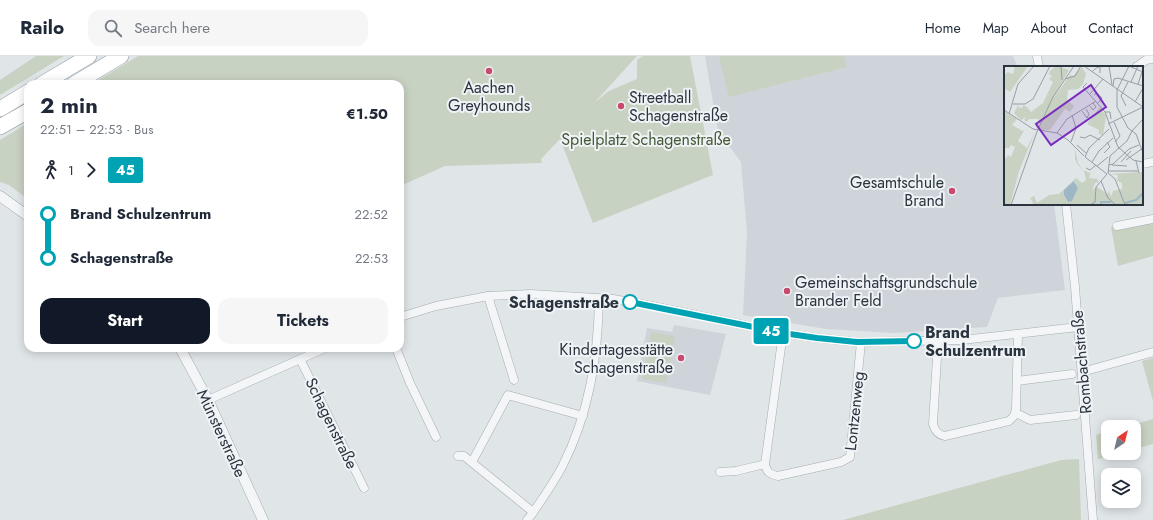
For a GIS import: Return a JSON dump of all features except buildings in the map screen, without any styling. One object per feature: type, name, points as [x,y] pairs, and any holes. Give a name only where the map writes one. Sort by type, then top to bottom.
[{"type":"highway","points":[[49,80],[89,56]]},
{"type":"highway","points":[[81,80],[121,56]]},
{"type":"highway","points":[[0,109],[24,94]]},
{"type":"highway","points":[[0,127],[24,113]]},
{"type":"street","points":[[1037,56],[1039,66]]},
{"type":"street","points":[[1138,66],[1148,59]]},
{"type":"street","points":[[1143,164],[1153,162]]},
{"type":"street","points":[[0,196],[24,213]]},
{"type":"street","name":"Rombachstraße","points":[[1066,205],[1075,287],[1093,520]]},
{"type":"street","points":[[1117,226],[1153,219]]},
{"type":"street","points":[[404,317],[436,306],[488,296],[531,294],[612,299],[783,333],[861,342],[962,340],[1018,335],[1078,327]]},
{"type":"street","points":[[488,296],[514,380]]},
{"type":"street","points":[[527,520],[534,512],[561,468],[575,440],[583,416],[598,345],[600,299]]},
{"type":"street","points":[[720,472],[736,471],[765,464],[783,333]]},
{"type":"street","points":[[938,341],[933,424],[936,432],[941,435],[950,436],[1012,419],[1016,413],[1018,335]]},
{"type":"street","name":"Lontzenweg","points":[[765,464],[766,470],[770,474],[778,476],[841,462],[850,457],[861,342]]},
{"type":"street","name":"Münsterstraße","points":[[182,352],[208,400],[263,520]]},
{"type":"street","name":"Schagenstraße","points":[[208,400],[316,352]]},
{"type":"street","points":[[398,352],[410,383],[436,437]]},
{"type":"street","points":[[1082,372],[1153,352]]},
{"type":"street","name":"Schagenstraße","points":[[300,359],[364,488]]},
{"type":"street","points":[[1017,381],[1072,374]]},
{"type":"street","points":[[472,462],[508,395],[583,416]]},
{"type":"street","points":[[1016,413],[1030,420],[1076,415]]},
{"type":"street","points":[[458,456],[464,456],[534,512]]},
{"type":"shaded area","points":[[705,56],[1013,56],[1018,66],[1004,66],[1004,205],[1054,205],[1065,290],[998,298],[987,327],[894,333],[826,329],[743,315],[747,233],[741,162],[718,131]]},
{"type":"shaded area","name":"Kindertagesstätte Schagenstraße","points":[[674,325],[726,334],[710,395],[637,381],[647,328],[672,332]]},
{"type":"green space","points":[[36,56],[64,56],[0,95],[0,80]]},
{"type":"green space","name":"Spielplatz Schagenstraße","points":[[138,56],[637,56],[595,102],[609,91],[637,79],[637,60],[643,56],[690,56],[713,175],[593,223],[560,139],[541,159],[542,163],[445,166],[404,184],[404,80],[99,80]]},
{"type":"green space","points":[[719,56],[844,56],[847,67],[729,97]]},
{"type":"green space","points":[[24,125],[24,196],[9,185],[0,182],[0,140]]},
{"type":"green space","points":[[1153,221],[1153,256],[1118,266],[1111,227]]},
{"type":"green space","points":[[651,332],[675,336],[666,383],[642,379]]},
{"type":"green space","points":[[1153,358],[1153,401],[1142,361]]},
{"type":"green space","points":[[1153,419],[1153,444],[1141,447],[1141,422]]},
{"type":"green space","points":[[1101,433],[1101,458],[1098,459],[1096,435]]},
{"type":"green space","points":[[1079,459],[1081,520],[843,520],[1061,460]]},
{"type":"bus line","name":"45","points":[[630,302],[783,333],[817,338],[857,342],[914,341]]},
{"type":"place","name":"Aachen Greyhounds","points":[[489,71]]},
{"type":"place","name":"Streetball Schagenstraße","points":[[621,106]]},
{"type":"place","name":"Gesamtschule Brand","points":[[952,191]]},
{"type":"place","name":"Gemeinschaftsgrundschule Brander Feld","points":[[787,291]]},
{"type":"place","name":"Schagenstraße","points":[[630,302]]},
{"type":"place","name":"Brand Schulzentrum","points":[[914,341]]},
{"type":"place","name":"Kindertagesstätte Schagenstraße","points":[[681,358]]}]
